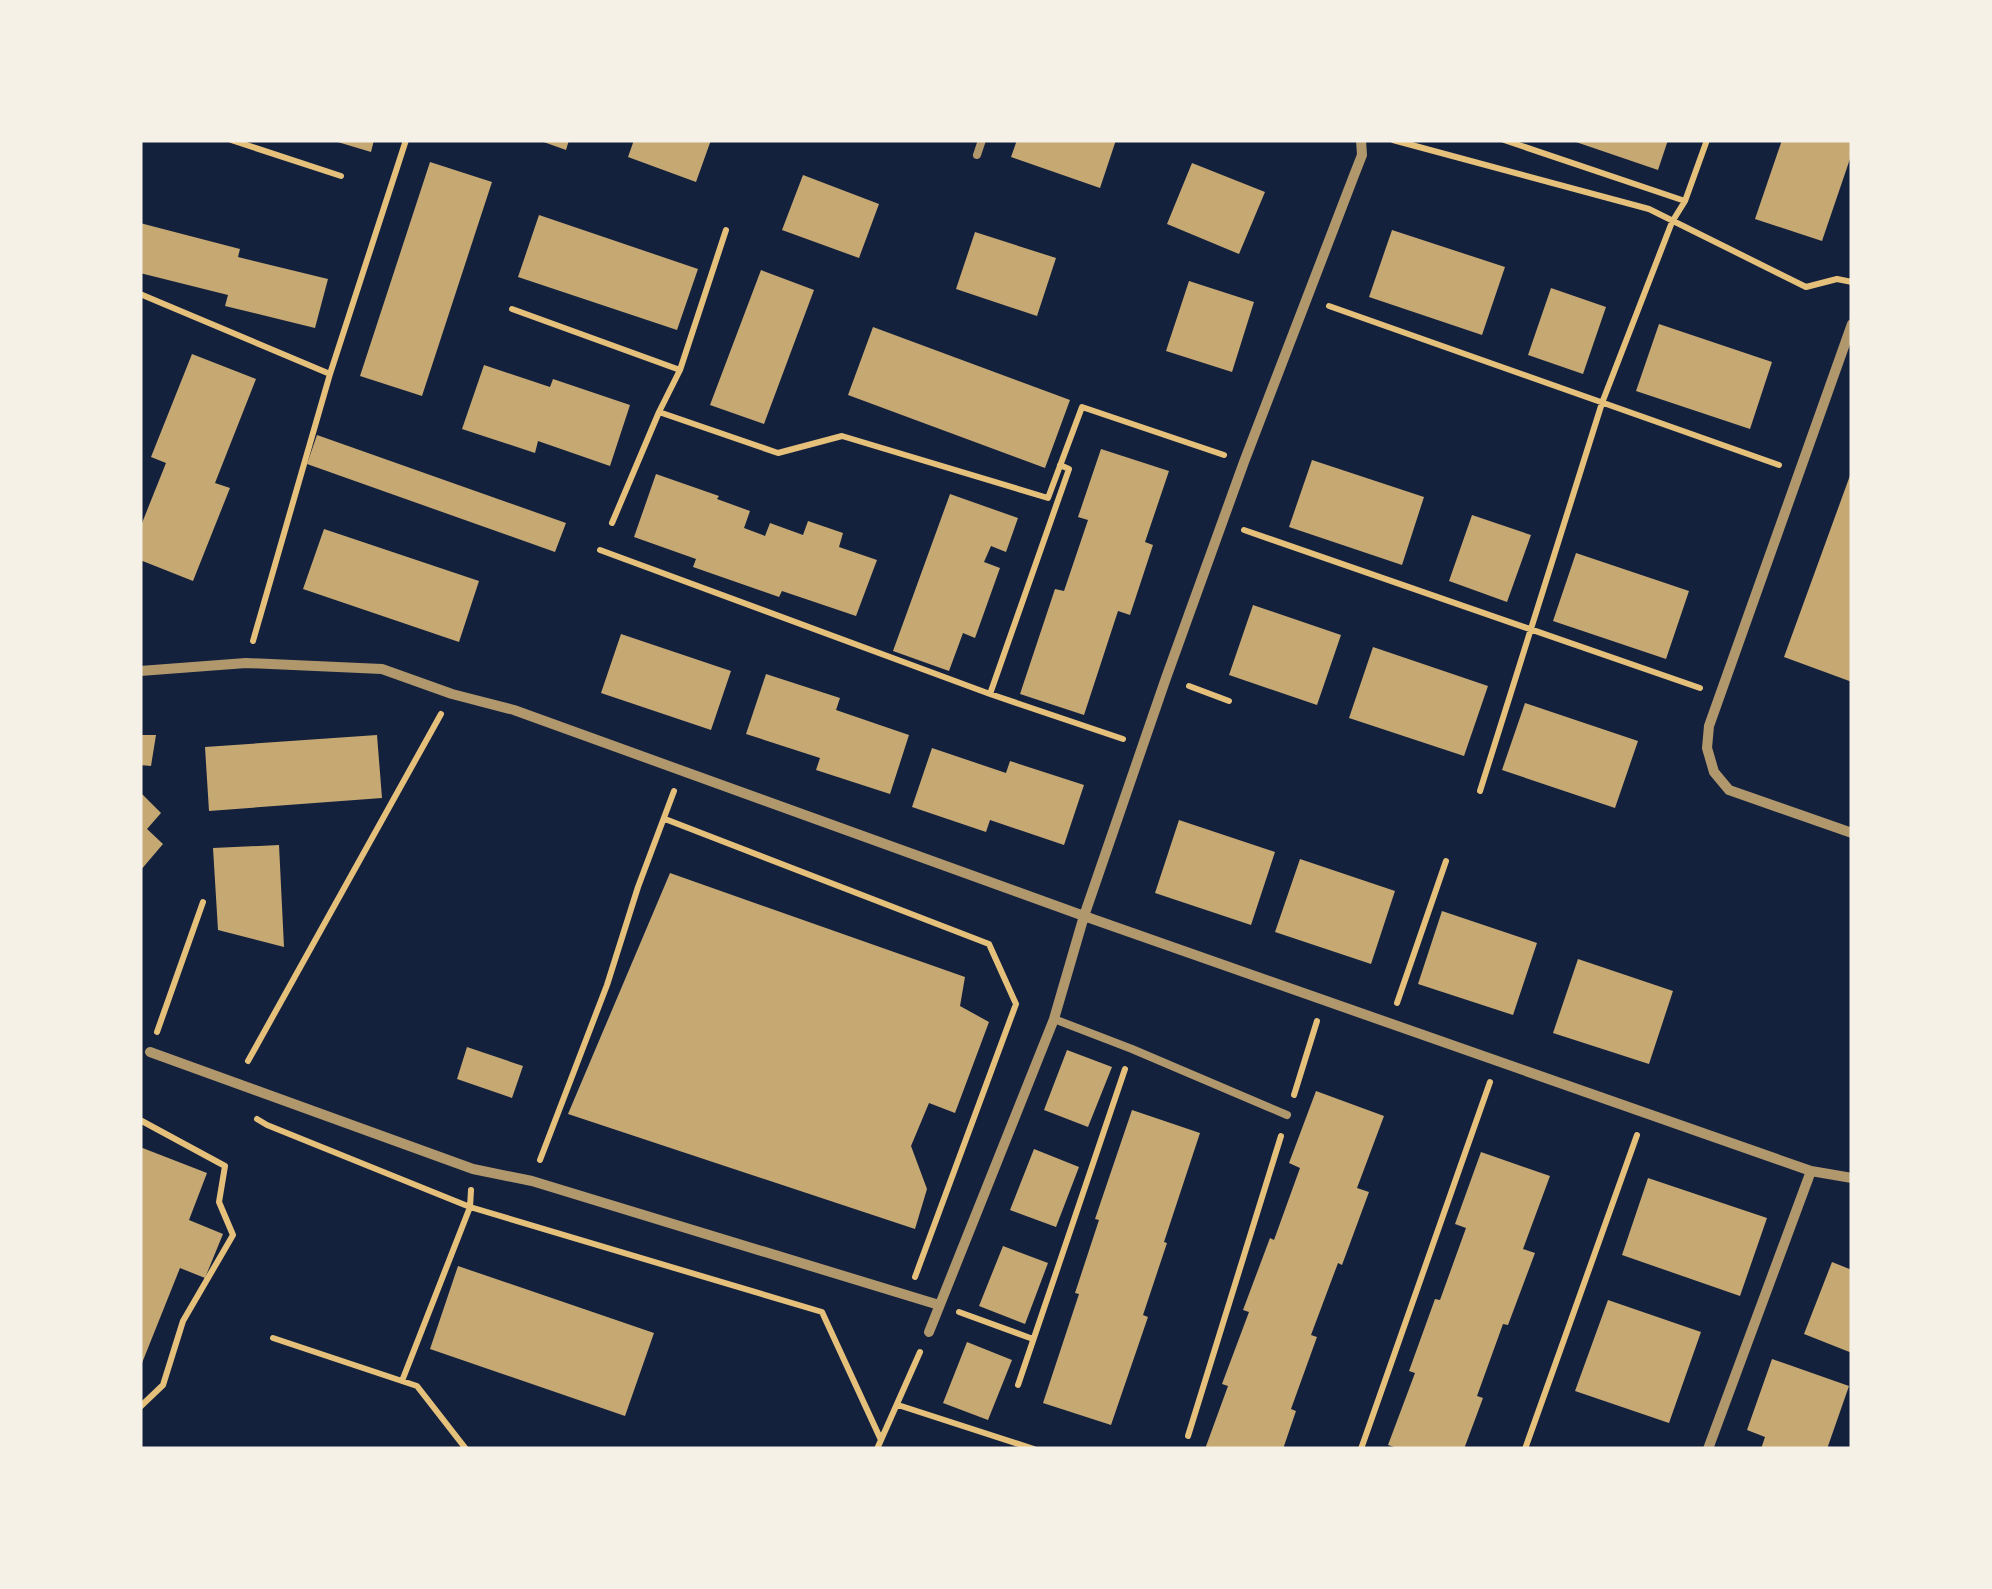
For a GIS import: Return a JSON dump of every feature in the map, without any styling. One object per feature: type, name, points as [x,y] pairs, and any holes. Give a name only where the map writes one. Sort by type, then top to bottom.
[{"type":"street","points":[[928,1332],[1054,1019],[1084,916],[1166,678],[1362,154],[1360,140]]},
{"type":"street","points":[[1852,324],[1709,726],[1707,748],[1714,772],[1729,790],[1852,833]]},
{"type":"street","points":[[140,672],[246,663],[382,670],[514,710],[1084,916],[1811,1171],[1852,1178]]},
{"type":"street","points":[[150,1052],[473,1169],[532,1181],[939,1306]]},
{"type":"street","points":[[1708,1449],[1811,1171]]},
{"type":"lane","points":[[977,155],[982,140]]},
{"type":"lane","points":[[1054,1019],[1287,1116]]},
{"type":"path","points":[[231,140],[341,176]]},
{"type":"path","points":[[246,663],[330,374],[406,140]]},
{"type":"path","points":[[1393,140],[1649,209],[1806,286],[1837,279],[1852,282]]},
{"type":"path","points":[[1504,140],[1686,201]]},
{"type":"path","points":[[1480,791],[1602,403],[1672,222],[1686,201],[1707,140]]},
{"type":"path","points":[[612,523],[658,412],[680,370],[726,230]]},
{"type":"path","points":[[140,294],[330,374]]},
{"type":"path","points":[[1307,298],[1799,472]]},
{"type":"path","points":[[512,309],[680,370]]},
{"type":"path","points":[[658,412],[778,453],[842,436],[1048,498],[1082,407],[1244,462]]},
{"type":"path","points":[[990,694],[1070,469],[1060,466]]},
{"type":"path","points":[[1222,522],[1720,695]]},
{"type":"path","points":[[600,550],[990,694],[1144,746]]},
{"type":"path","points":[[1166,678],[1230,701]]},
{"type":"path","points":[[236,1084],[452,694]]},
{"type":"path","points":[[532,1181],[681,771]]},
{"type":"path","points":[[665,819],[989,944],[1016,1004],[910,1296]]},
{"type":"path","points":[[1390,1023],[1446,862]]},
{"type":"path","points":[[150,1052],[203,902]]},
{"type":"path","points":[[1188,1436],[1324,1000]]},
{"type":"path","points":[[1018,1385],[1132,1049]]},
{"type":"path","points":[[1361,1449],[1497,1061]]},
{"type":"path","points":[[1525,1449],[1645,1112]]},
{"type":"path","points":[[140,1120],[225,1166],[220,1202],[233,1235],[184,1321],[163,1385],[140,1407]]},
{"type":"path","points":[[402,1381],[470,1207],[822,1312],[882,1440]]},
{"type":"path","points":[[939,1306],[1033,1339]]},
{"type":"path","points":[[877,1449],[928,1332]]},
{"type":"path","points":[[273,1338],[417,1386],[466,1449]]},
{"type":"path","points":[[898,1405],[1034,1449]]},
{"type":"building","points":[[331,140],[374,140],[371,152]]},
{"type":"building","points":[[538,140],[569,140],[566,150]]},
{"type":"building","points":[[634,140],[711,140],[696,182],[628,157]]},
{"type":"building","points":[[1017,140],[1116,140],[1100,188],[1011,157]]},
{"type":"building","points":[[1570,140],[1668,140],[1658,170]]},
{"type":"building","points":[[1782,140],[1852,140],[1852,153],[1822,241],[1755,219]]},
{"type":"building","points":[[430,162],[492,182],[422,396],[360,376]]},
{"type":"building","points":[[1192,163],[1265,192],[1239,254],[1167,224]]},
{"type":"building","points":[[803,175],[879,204],[859,258],[782,230]]},
{"type":"building","points":[[539,215],[698,269],[677,330],[518,277]]},
{"type":"building","points":[[140,223],[240,249],[238,257],[328,279],[315,328],[225,306],[228,295],[140,273]]},
{"type":"building","points":[[1392,230],[1505,267],[1482,335],[1369,297]]},
{"type":"building","points":[[975,232],[1056,258],[1037,316],[956,289]]},
{"type":"building","points":[[761,270],[814,290],[764,424],[710,405]]},
{"type":"building","points":[[1189,281],[1254,302],[1232,372],[1166,351]]},
{"type":"building","points":[[1551,288],[1606,307],[1583,374],[1528,355]]},
{"type":"building","points":[[1659,324],[1772,362],[1750,429],[1636,391]]},
{"type":"building","points":[[873,327],[1070,400],[1045,468],[848,395]]},
{"type":"building","points":[[192,354],[256,379],[215,483],[230,488],[193,581],[140,560],[140,528],[166,463],[151,457]]},
{"type":"building","points":[[484,365],[550,387],[553,379],[630,405],[610,466],[538,441],[535,453],[462,429]]},
{"type":"building","points":[[317,435],[566,523],[555,552],[307,464]]},
{"type":"building","points":[[1101,449],[1169,471],[1145,542],[1153,545],[1130,615],[1118,611],[1084,715],[1020,694],[1055,589],[1064,591],[1088,520],[1078,517]]},
{"type":"building","points":[[1312,460],[1424,497],[1402,565],[1289,527]]},
{"type":"building","points":[[1852,470],[1852,682],[1784,657]]},
{"type":"building","points":[[656,474],[750,511],[744,528],[765,536],[770,523],[803,535],[808,521],[843,533],[839,547],[877,560],[856,616],[782,591],[779,597],[693,567],[696,559],[634,537]]},
{"type":"building","points":[[950,494],[1018,518],[1006,552],[991,546],[984,562],[1000,568],[975,638],[963,633],[949,671],[893,651]]},
{"type":"building","points":[[1472,515],[1531,535],[1507,602],[1449,581]]},
{"type":"building","points":[[324,529],[479,581],[459,642],[303,589]]},
{"type":"building","points":[[1576,553],[1689,591],[1666,659],[1553,621]]},
{"type":"building","points":[[1253,605],[1341,635],[1317,705],[1229,675]]},
{"type":"building","points":[[621,634],[731,671],[711,730],[601,693]]},
{"type":"building","points":[[1373,647],[1488,686],[1464,756],[1349,718]]},
{"type":"building","points":[[766,674],[840,698],[836,710],[909,735],[890,794],[816,770],[820,758],[746,734]]},
{"type":"building","points":[[1525,703],[1638,741],[1615,808],[1502,770]]},
{"type":"building","points":[[140,735],[156,735],[151,766],[140,765]]},
{"type":"building","points":[[377,735],[382,798],[209,811],[205,747]]},
{"type":"building","points":[[932,748],[1006,773],[1010,761],[1084,785],[1064,845],[990,820],[986,832],[912,807]]},
{"type":"building","points":[[140,792],[161,813],[147,829],[163,844],[140,871]]},
{"type":"building","points":[[1179,820],[1275,852],[1251,925],[1155,893]]},
{"type":"building","points":[[279,845],[284,947],[218,930],[213,848]]},
{"type":"building","points":[[1300,859],[1395,891],[1371,964],[1275,932]]},
{"type":"building","points":[[670,873],[965,977],[960,1006],[989,1022],[955,1113],[929,1103],[911,1146],[927,1189],[915,1229],[568,1114]]},
{"type":"building","points":[[1442,911],[1537,943],[1513,1015],[1418,984]]},
{"type":"building","points":[[1578,959],[1673,991],[1649,1064],[1553,1033]]},
{"type":"building","points":[[467,1047],[523,1066],[512,1098],[457,1079]]},
{"type":"building","points":[[1067,1050],[1112,1067],[1088,1127],[1044,1110]]},
{"type":"building","points":[[1316,1091],[1384,1116],[1357,1188],[1369,1192],[1311,1335],[1317,1337],[1291,1409],[1296,1411],[1283,1449],[1205,1449],[1228,1386],[1222,1384],[1249,1312],[1243,1310],[1300,1168],[1289,1163]]},
{"type":"building","points":[[1132,1110],[1200,1133],[1143,1315],[1148,1317],[1111,1425],[1043,1403],[1079,1294],[1075,1293],[1099,1220],[1095,1219]]},
{"type":"building","points":[[140,1147],[207,1173],[189,1220],[223,1234],[205,1278],[180,1268],[140,1368]]},
{"type":"building","points":[[1034,1149],[1079,1167],[1056,1227],[1010,1210]]},
{"type":"building","points":[[1481,1152],[1550,1176],[1523,1249],[1535,1253],[1508,1325],[1503,1324],[1477,1396],[1483,1398],[1464,1449],[1393,1449],[1388,1445],[1415,1373],[1409,1371],[1466,1228],[1455,1224]]},
{"type":"building","points":[[1648,1178],[1767,1218],[1740,1296],[1622,1255]]},
{"type":"building","points":[[1003,1246],[1048,1263],[1025,1324],[979,1306]]},
{"type":"building","points":[[1832,1262],[1852,1270],[1852,1353],[1804,1334]]},
{"type":"building","points":[[458,1266],[654,1333],[625,1416],[430,1349]]},
{"type":"building","points":[[1608,1300],[1701,1332],[1669,1423],[1575,1391]]},
{"type":"building","points":[[967,1342],[1012,1360],[988,1420],[943,1403]]},
{"type":"building","points":[[1772,1359],[1849,1386],[1827,1449],[1761,1449],[1765,1437],[1747,1430]]}]
